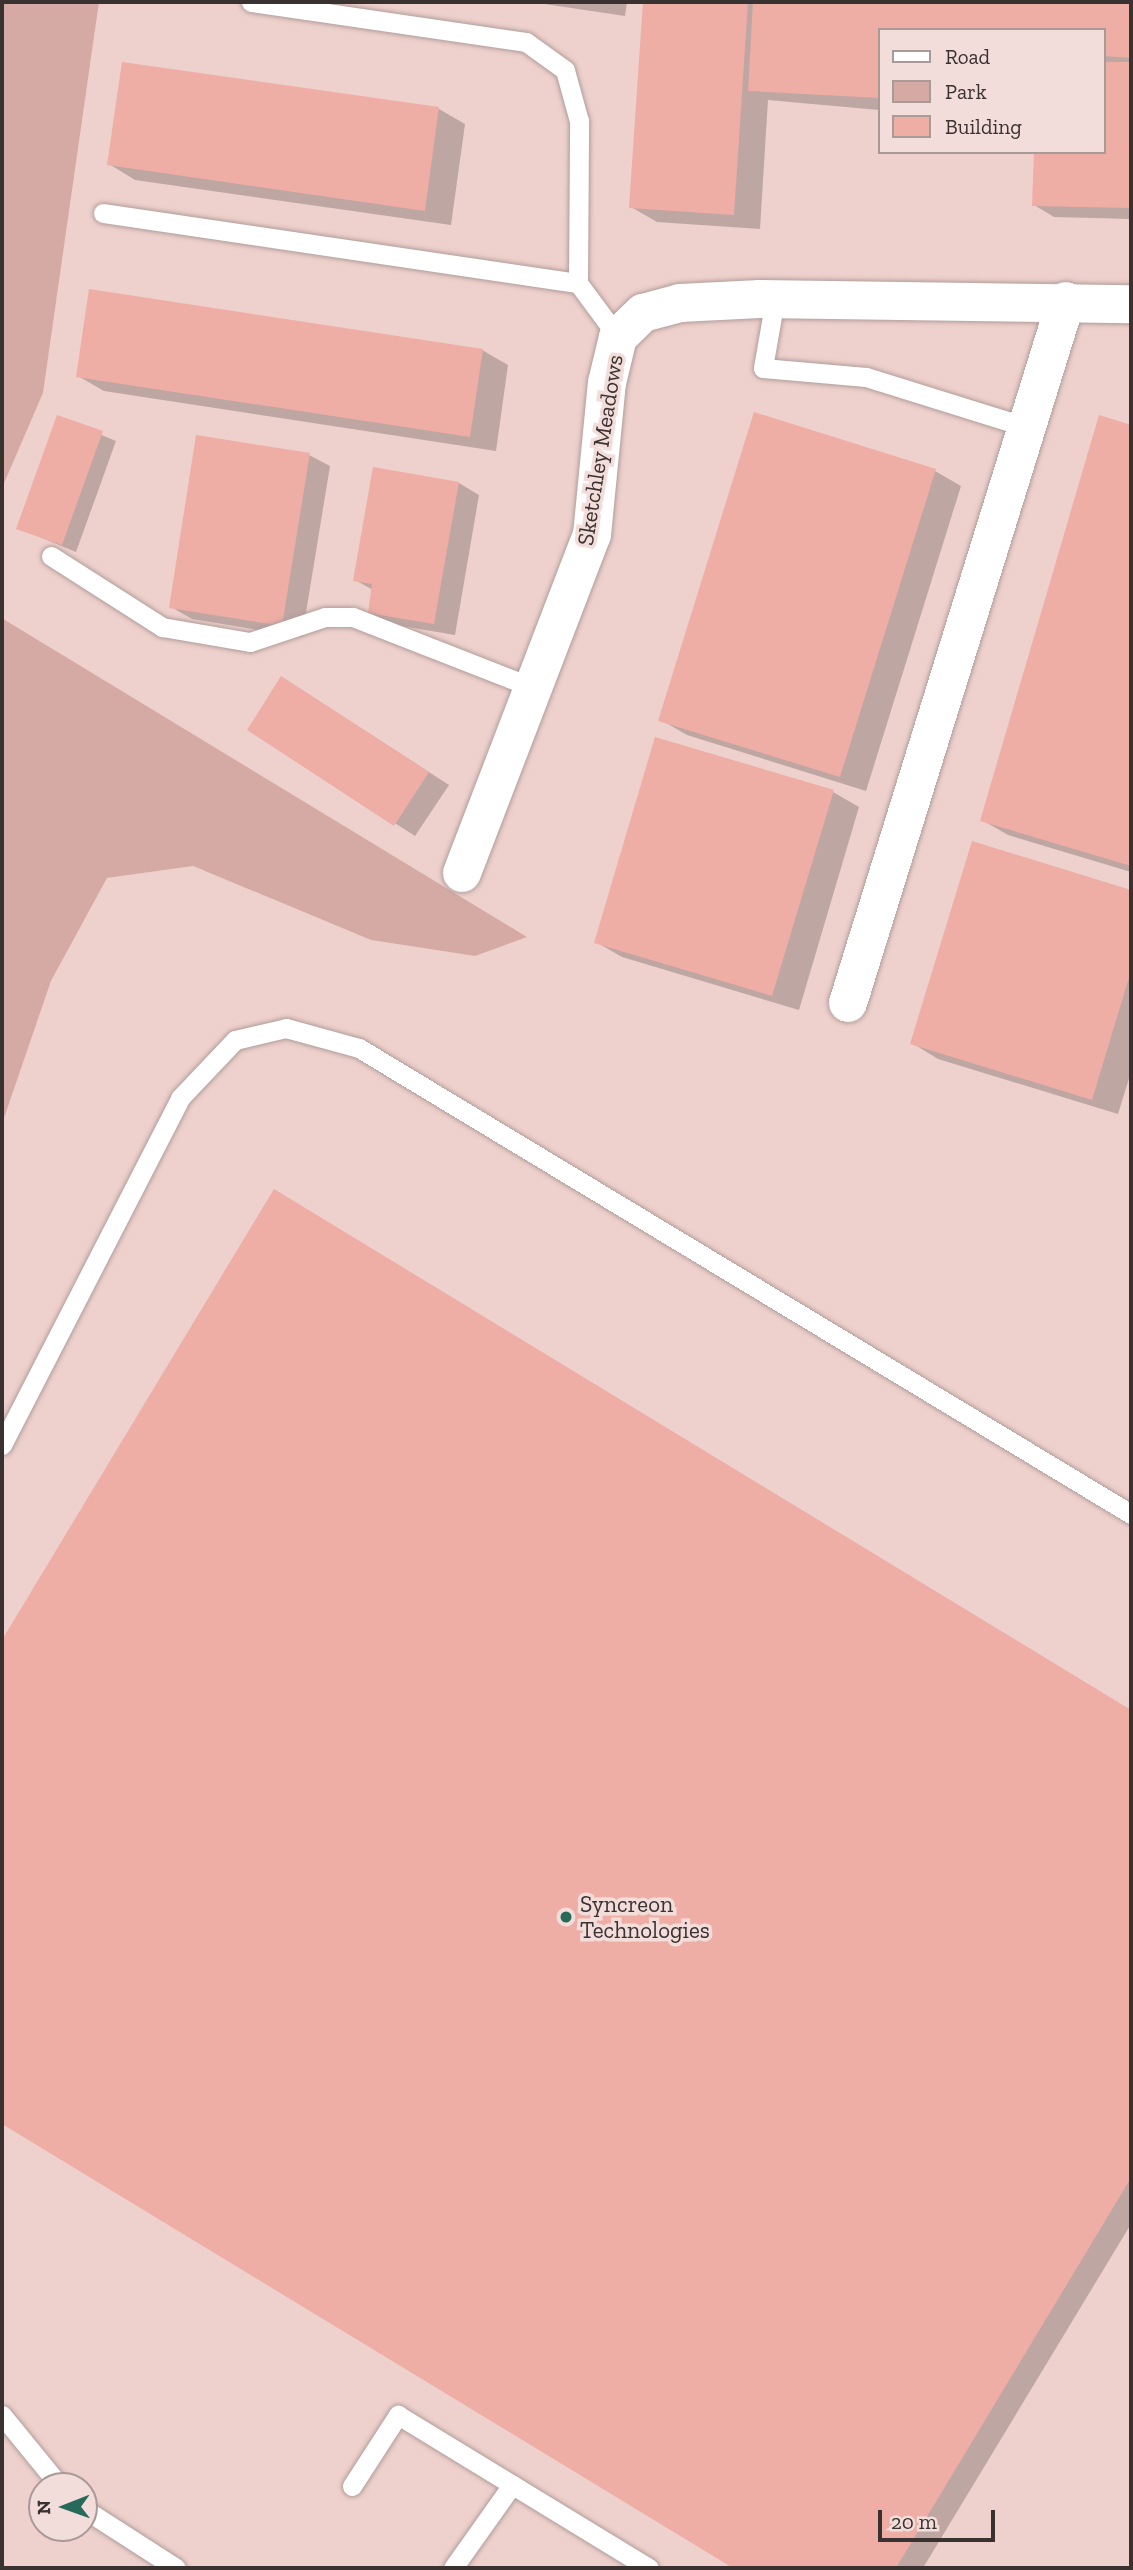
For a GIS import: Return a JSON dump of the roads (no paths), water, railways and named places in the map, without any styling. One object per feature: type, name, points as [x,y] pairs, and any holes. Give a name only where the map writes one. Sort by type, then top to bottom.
[{"type":"street","name":"Sketchley Meadows","points":[[462,873],[592,535],[607,383],[618,337],[643,313],[680,303],[775,299],[1131,304]]},
{"type":"street","points":[[848,1003],[1066,301]]},
{"type":"lane","points":[[251,2],[526,42],[565,70],[579,121],[578,283],[618,337]]},
{"type":"lane","points":[[103,213],[578,283]]},
{"type":"lane","points":[[775,299],[763,368],[866,377],[1027,427]]},
{"type":"lane","points":[[51,556],[162,627],[250,642],[325,617],[353,617],[534,688]]},
{"type":"lane","points":[[2,1445],[180,1098],[235,1040],[286,1028],[359,1048],[1131,1514]]},
{"type":"lane","points":[[2,2415],[49,2472]]},
{"type":"lane","points":[[352,2486],[398,2415],[649,2568]]},
{"type":"lane","points":[[453,2568],[512,2485]]},
{"type":"lane","points":[[98,2518],[176,2568]]},
{"type":"place","name":"Syncreon Technologies","points":[[566,1917]]}]
